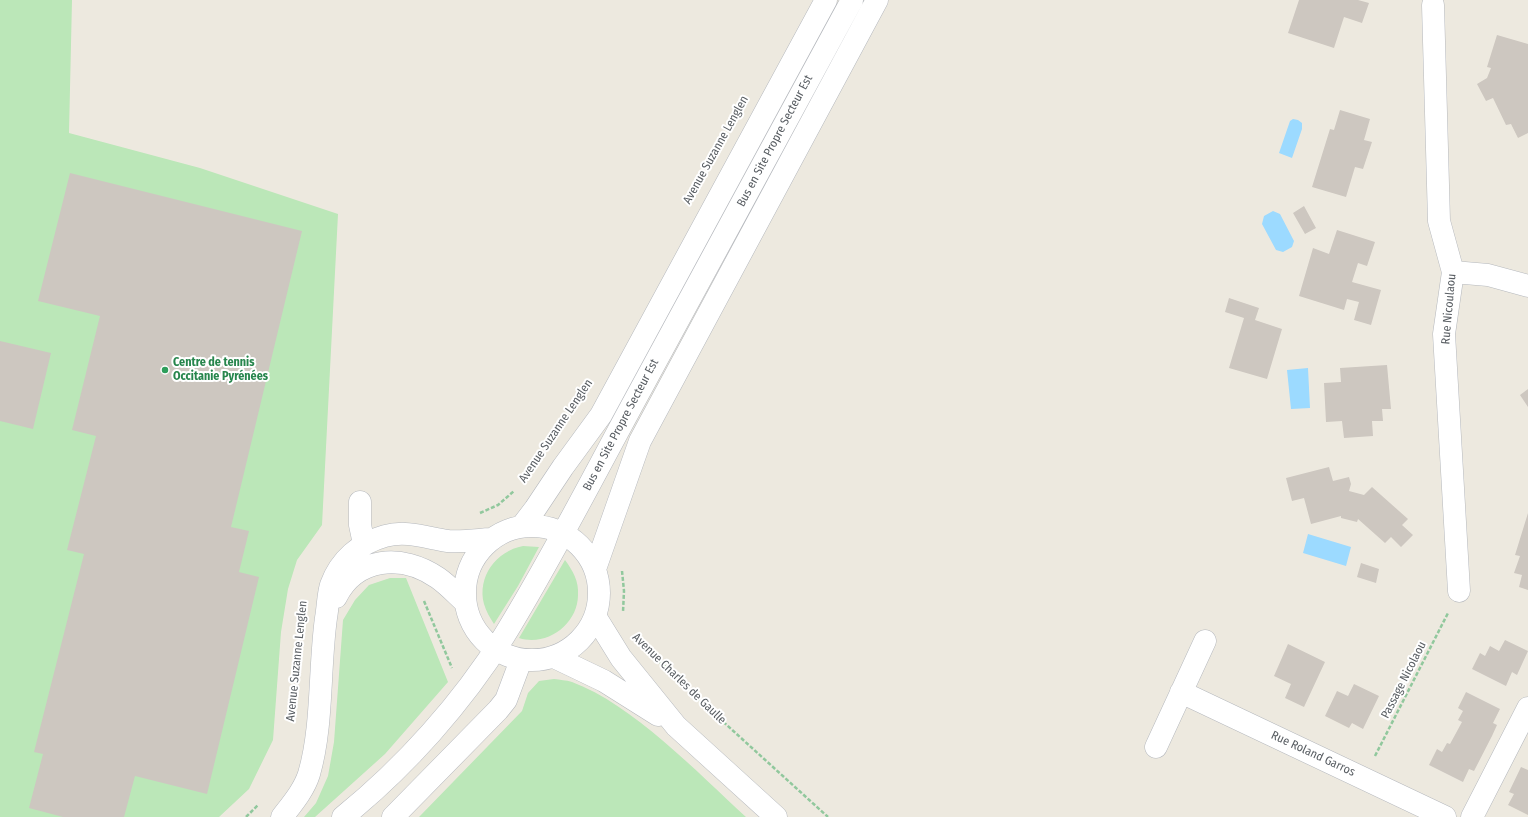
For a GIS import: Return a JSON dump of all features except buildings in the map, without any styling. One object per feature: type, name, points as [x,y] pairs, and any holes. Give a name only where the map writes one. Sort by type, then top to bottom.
[{"type":"street","name":"Avenue Suzanne Lenglen","points":[[522,526],[601,415],[826,0]]},
{"type":"street","name":"Bus en Site Propre Secteur Est","points":[[343,817],[398,767],[432,730],[468,686],[494,649],[564,533],[852,0]]},
{"type":"street","points":[[595,569],[618,499],[640,441],[877,0]]},
{"type":"street","name":"Rue Nicoulaou","points":[[1432,5],[1439,221],[1453,272],[1444,334],[1459,591]]},
{"type":"street","points":[[1453,272],[1488,274],[1528,286]]},
{"type":"street","points":[[360,502],[360,525],[364,544]]},
{"type":"street","points":[[522,526],[543,526],[564,533],[577,543],[588,555],[595,569],[599,590],[599,601],[595,616],[586,634],[571,648],[554,657],[538,660],[521,660],[494,649],[480,636],[470,620],[465,602],[464,584],[469,567],[478,552],[490,539],[505,530],[522,526]]},
{"type":"street","name":"Avenue Suzanne Lenglen","points":[[282,817],[294,802],[308,775],[314,750],[331,585],[343,564],[352,553],[364,544],[386,536],[412,534],[448,541],[490,539]]},
{"type":"street","name":"Avenue Suzanne Lenglen","points":[[327,614],[339,591],[352,576],[366,567],[383,562],[403,563],[437,577],[465,602]]},
{"type":"street","name":"Avenue Charles de Gaulle","points":[[595,616],[617,652],[628,683],[776,817]]},
{"type":"street","points":[[1156,747],[1205,641]]},
{"type":"street","name":"Avenue Charles de Gaulle","points":[[554,657],[604,681],[628,683]]},
{"type":"street","points":[[393,817],[498,710],[506,700],[521,660]]},
{"type":"street","name":"Rue Roland Garros","points":[[1181,692],[1365,778],[1419,811],[1445,817]]},
{"type":"street","points":[[1472,817],[1528,708]]},
{"type":"path","name":"Avenue Suzanne Lenglen","points":[[476,515],[498,505],[516,490]]},
{"type":"path","points":[[622,570],[624,591],[623,615]]},
{"type":"path","name":"Passage Nicolaou","points":[[1365,778],[1459,591]]},
{"type":"path","points":[[424,600],[453,670]]},
{"type":"path","name":"Avenue Charles de Gaulle","points":[[653,655],[697,698],[828,817]]},
{"type":"path","points":[[246,817],[263,800]]},
{"type":"green space","name":"Centre de tennis Occitanie Pyrénées","points":[[0,0],[72,0],[69,133],[200,168],[338,214],[322,525],[297,560],[288,589],[281,632],[273,740],[249,789],[219,817],[0,817]]},
{"type":"green space","points":[[523,546],[539,547],[518,586],[494,624],[484,604],[483,584],[486,575],[497,559],[513,549]]},
{"type":"green space","points":[[565,560],[573,572],[578,585],[577,606],[573,615],[567,624],[550,636],[530,640],[519,638]]},
{"type":"green space","points":[[390,578],[406,578],[448,682],[385,754],[315,817],[304,817],[316,803],[328,776],[334,742],[343,620],[355,600],[369,585]]},
{"type":"green space","points":[[554,679],[572,682],[595,692],[618,706],[664,741],[746,817],[419,817],[522,711],[528,693],[539,681]]},
{"type":"water","points":[[1293,119],[1302,123],[1302,129],[1292,158],[1279,153],[1290,121]]},
{"type":"water","points":[[1273,211],[1280,214],[1294,241],[1292,247],[1283,252],[1276,250],[1262,224],[1264,216]]},
{"type":"water","points":[[1308,368],[1310,408],[1291,409],[1287,370]]},
{"type":"water","points":[[1308,534],[1351,547],[1346,566],[1303,553]]},
{"type":"place","name":"Centre de tennis Occitanie Pyrénées","points":[[165,370]]}]
